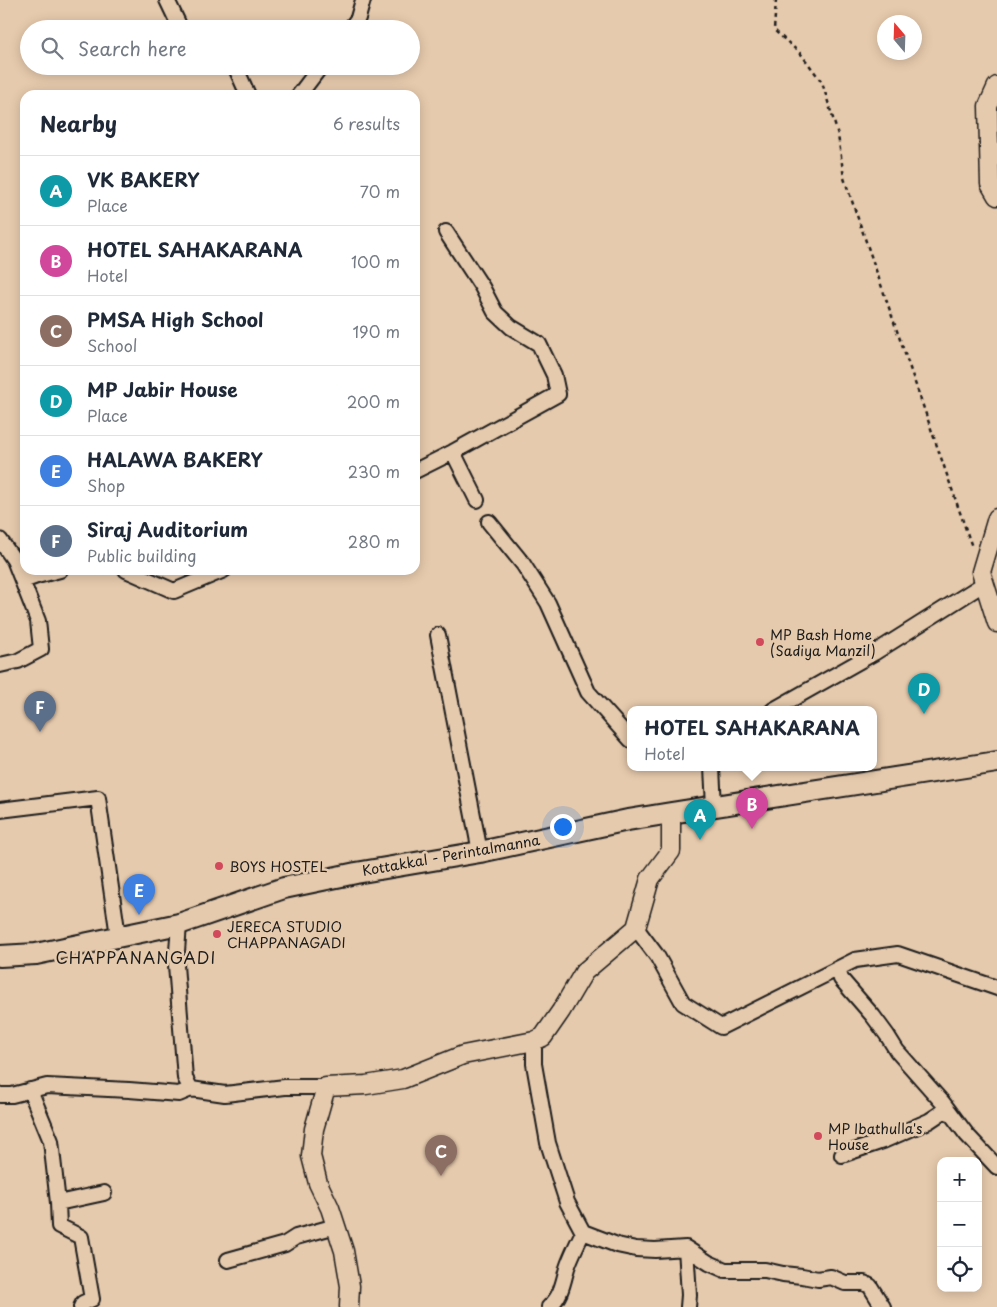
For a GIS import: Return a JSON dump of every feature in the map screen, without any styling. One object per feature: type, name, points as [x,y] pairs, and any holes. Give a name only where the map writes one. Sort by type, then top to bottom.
[{"type":"main road","name":"Kottakkal - Perintalmanna","points":[[0,956],[36,954],[179,924],[284,888],[356,872],[480,852],[671,812],[997,762]]},
{"type":"street","points":[[167,0],[177,20]]},
{"type":"street","points":[[357,20],[363,0]]},
{"type":"street","points":[[239,75],[246,90]]},
{"type":"street","points":[[303,90],[314,75]]},
{"type":"street","points":[[997,86],[988,106],[990,184],[997,196]]},
{"type":"street","points":[[420,468],[558,394],[554,374],[539,344],[511,327],[495,312],[482,287],[446,232]]},
{"type":"street","points":[[453,452],[477,500]]},
{"type":"street","points":[[997,518],[983,578],[997,622]]},
{"type":"street","points":[[489,522],[523,564],[548,603],[588,692],[627,736]]},
{"type":"street","points":[[0,540],[14,560],[20,574]]},
{"type":"street","points":[[0,665],[18,661],[41,649],[38,620],[20,575]]},
{"type":"street","points":[[23,581],[41,575]]},
{"type":"street","points":[[137,575],[174,591],[212,575]]},
{"type":"street","points":[[780,706],[874,653],[983,578]]},
{"type":"street","points":[[438,635],[480,852]]},
{"type":"street","points":[[712,771],[714,806]]},
{"type":"street","points":[[0,810],[98,798],[118,936]]},
{"type":"street","points":[[0,1095],[12,1095],[47,1086],[179,1094],[192,1089],[225,1094],[285,1088],[366,1085],[403,1079],[463,1055],[534,1041],[542,1037],[561,1011],[584,972],[636,928],[650,879],[671,851],[671,812]]},
{"type":"street","points":[[179,924],[176,965],[185,1078],[192,1089]]},
{"type":"street","points":[[636,928],[658,956],[683,1003],[721,1027],[855,960],[898,954],[997,988]]},
{"type":"street","points":[[838,969],[841,979],[873,1016],[897,1051],[967,1135],[997,1167]]},
{"type":"street","points":[[534,1041],[534,1064],[548,1143],[567,1202],[583,1232],[617,1245],[636,1249],[686,1248],[709,1263],[726,1270],[765,1270],[818,1279],[831,1277],[845,1283],[864,1283],[870,1286],[883,1307]]},
{"type":"street","points":[[326,1087],[314,1128],[311,1156],[318,1183],[330,1208],[344,1251],[350,1286],[349,1307]]},
{"type":"street","points":[[30,1090],[51,1141],[59,1226],[81,1237],[92,1298],[81,1307]]},
{"type":"street","points":[[842,1155],[929,1122],[947,1109]]},
{"type":"street","points":[[58,1202],[104,1192]]},
{"type":"street","points":[[228,1260],[286,1244],[296,1237],[336,1226]]},
{"type":"street","points":[[549,1307],[555,1302],[560,1292],[567,1268],[583,1232]]},
{"type":"street","points":[[686,1248],[688,1307]]},
{"type":"path","points":[[776,0],[774,30],[801,54],[822,82],[838,135],[844,178],[983,578]]},
{"type":"place","name":"MP Bash Home (Sadiya Manzil)","points":[[760,642]]},
{"type":"place","name":"MP Jabir House","points":[[924,714]]},
{"type":"place","name":"Siraj Auditorium","points":[[40,732]]},
{"type":"place","name":"HOTEL SAHAKARANA","points":[[752,829]]},
{"type":"place","name":"VK BAKERY","points":[[700,840]]},
{"type":"place","name":"BOYS HOSTEL","points":[[219,866]]},
{"type":"place","name":"HALAWA BAKERY","points":[[139,915]]},
{"type":"place","name":"JERECA STUDIO CHAPPANAGADI","points":[[217,934]]},
{"type":"place","name":"MP Ibathulla's House","points":[[818,1136]]},
{"type":"place","name":"PMSA High School","points":[[441,1176]]},
{"type":"district","name":"CHAPPANANGADI","points":[[136,957]]}]
